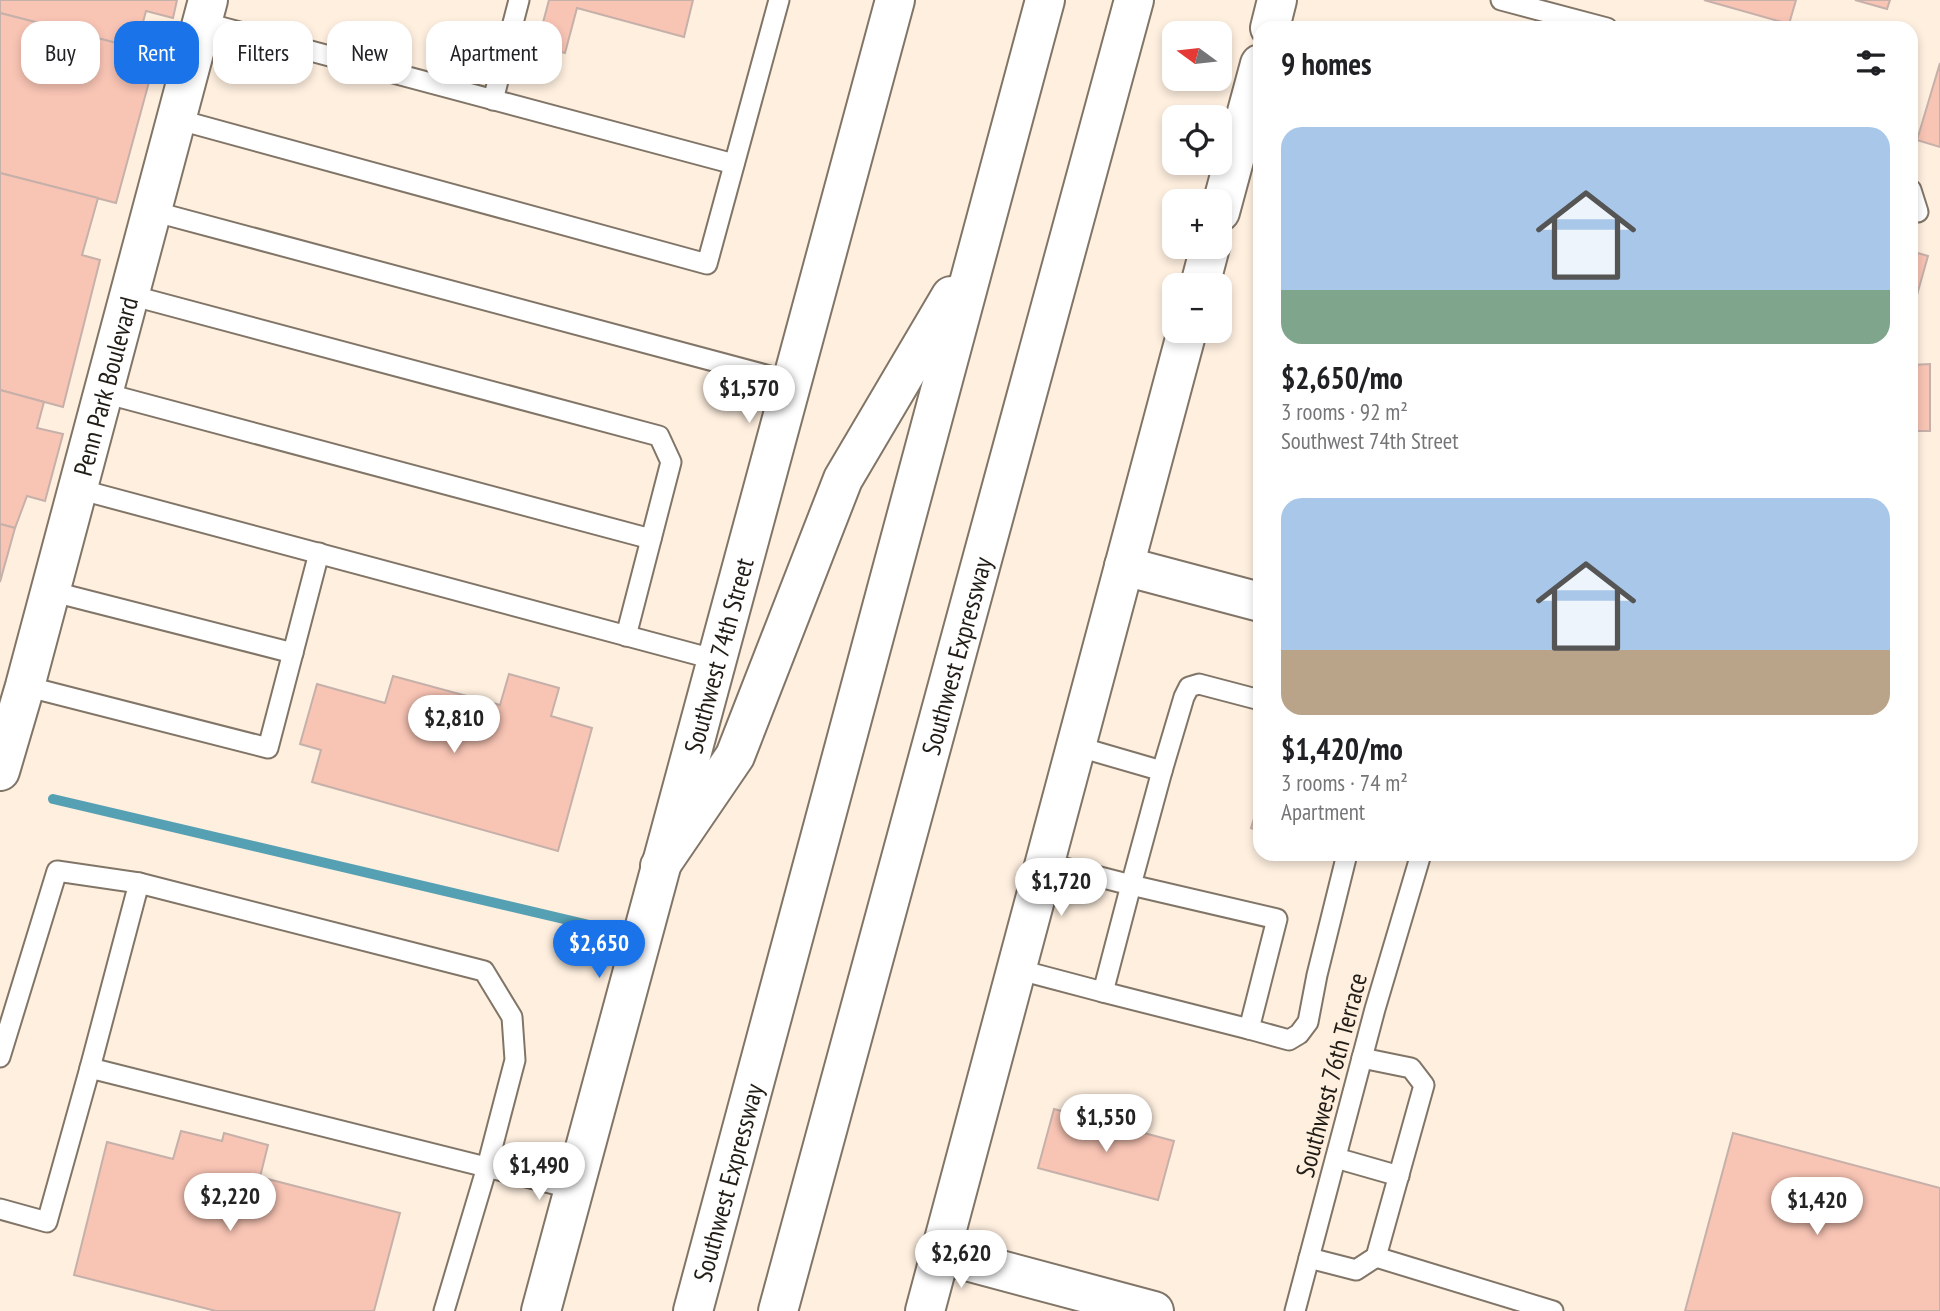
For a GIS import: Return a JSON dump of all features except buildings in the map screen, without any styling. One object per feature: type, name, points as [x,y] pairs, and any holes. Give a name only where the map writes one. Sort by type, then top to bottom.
[{"type":"main road","name":"Southwest 74th Street","points":[[541,1311],[895,0]]},
{"type":"main road","name":"Southwest Expressway","points":[[693,1311],[1045,0]]},
{"type":"main road","name":"Southwest Expressway","points":[[778,1311],[1134,0]]},
{"type":"main road","points":[[1272,21],[1278,0]]},
{"type":"main road","name":"Penn Park Boulevard","points":[[0,771],[14,705],[50,591],[205,11]]},
{"type":"main road","points":[[1226,189],[1253,90]]},
{"type":"main road","points":[[660,866],[735,756],[843,479],[975,255]]},
{"type":"main road","points":[[925,1311],[1185,343]]},
{"type":"main road","points":[[1124,566],[1253,599]]},
{"type":"main road","points":[[803,1219],[803,1311]]},
{"type":"main road","points":[[940,1254],[1094,1303],[1154,1311]]},
{"type":"lane","points":[[176,119],[707,264],[779,0]]},
{"type":"lane","points":[[1501,0],[1580,21]]},
{"type":"lane","points":[[493,100],[514,1]]},
{"type":"lane","points":[[205,11],[493,100],[734,164]]},
{"type":"lane","points":[[152,211],[792,382]]},
{"type":"lane","points":[[130,295],[659,436],[671,462],[626,636]]},
{"type":"lane","points":[[104,393],[651,539]]},
{"type":"lane","points":[[78,489],[717,660]]},
{"type":"lane","points":[[14,705],[268,748],[319,553]]},
{"type":"lane","points":[[50,591],[293,653]]},
{"type":"lane","points":[[1103,992],[1162,771],[1189,687],[1199,684],[1253,698]]},
{"type":"lane","points":[[1076,746],[1162,771]]},
{"type":"lane","points":[[1016,969],[1289,1040],[1299,1034],[1308,1022],[1345,861]]},
{"type":"lane","name":"Southwest 76th Terrace","points":[[1295,1311],[1418,861]]},
{"type":"lane","points":[[1045,863],[1277,919],[1249,1029]]},
{"type":"lane","points":[[0,1057],[57,871],[139,883],[484,971],[512,1017],[515,1060],[487,1167],[444,1311]]},
{"type":"lane","points":[[0,1209],[47,1222],[139,883]]},
{"type":"lane","points":[[1309,1258],[1356,1269],[1376,1257],[1424,1086],[1411,1068],[1362,1058]]},
{"type":"lane","points":[[90,1068],[574,1189]]},
{"type":"lane","points":[[1336,1158],[1399,1176]]},
{"type":"lane","points":[[1376,1257],[1553,1311]]},
{"type":"waterway","points":[[53,799],[602,928]]}]
